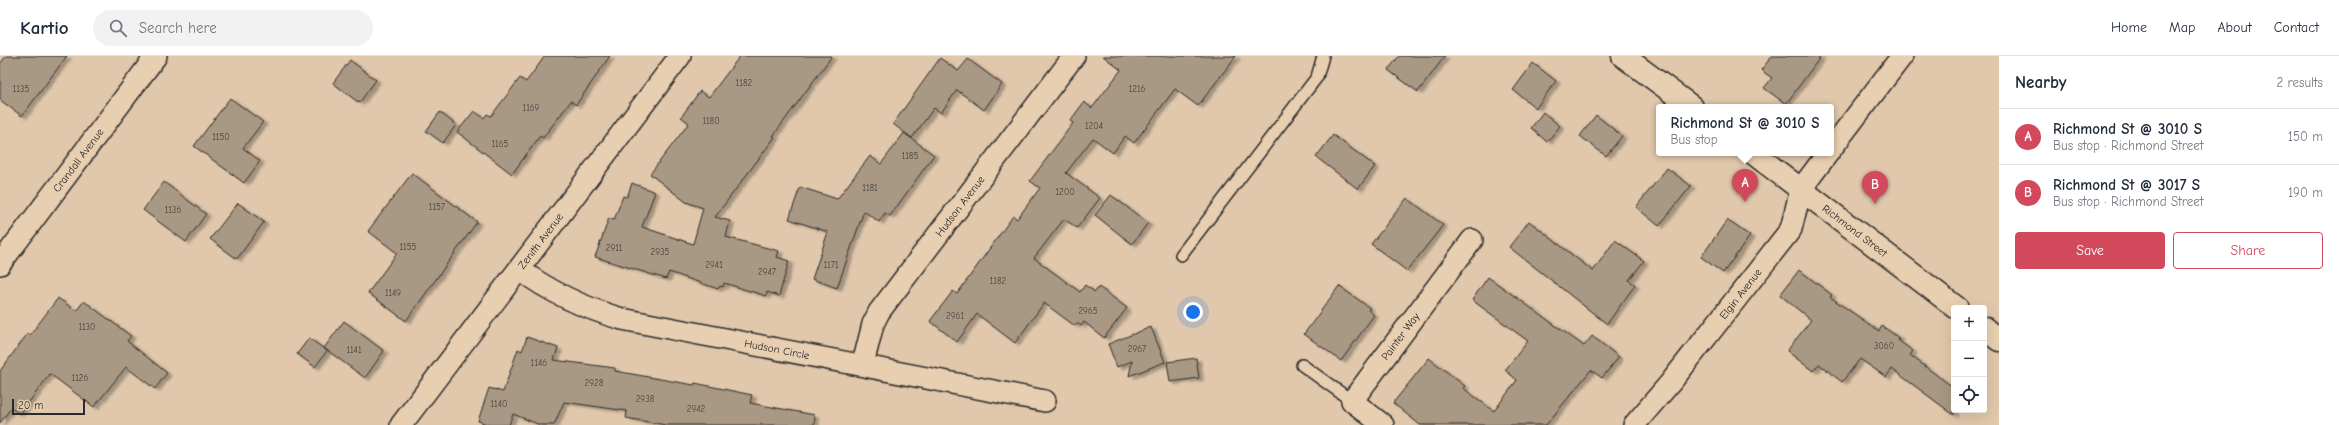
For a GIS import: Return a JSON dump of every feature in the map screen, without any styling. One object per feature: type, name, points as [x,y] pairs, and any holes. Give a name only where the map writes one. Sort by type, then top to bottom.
[{"type":"main road","points":[[1623,56],[1688,104]]},
{"type":"main road","name":"Richmond Street","points":[[1757,156],[1954,305]]},
{"type":"main road","points":[[1987,330],[1999,340]]},
{"type":"street","name":"Crandall Avenue","points":[[0,264],[156,56]]},
{"type":"street","name":"Zenith Avenue","points":[[401,425],[680,56]]},
{"type":"street","name":"Hudson Avenue","points":[[863,364],[873,324],[879,312],[1074,56]]},
{"type":"street","points":[[1834,145],[1902,56]]},
{"type":"street","name":"Elgin Avenue","points":[[1634,425],[1671,382],[1791,230],[1801,190],[1826,156]]},
{"type":"street","name":"Painter Way","points":[[1352,401],[1472,240]]},
{"type":"street","name":"Hudson Circle","points":[[519,269],[552,292],[589,309],[622,319],[863,364],[1045,401]]},
{"type":"street","points":[[1352,401],[1383,425]]},
{"type":"lane","points":[[1182,255],[1317,77],[1324,56]]},
{"type":"lane","points":[[1302,365],[1352,401]]},
{"type":"building","points":[[6,56],[67,56],[22,116],[0,100],[0,64]]},
{"type":"building","points":[[545,56],[610,56],[576,105],[571,101],[543,138],[540,136],[512,174],[457,132],[474,111],[484,118],[487,114],[491,116],[520,78],[526,82]]},
{"type":"building","points":[[740,56],[832,56],[773,136],[775,137],[715,217],[730,221],[726,237],[779,251],[777,257],[789,261],[779,296],[767,292],[766,296],[724,283],[723,287],[720,286],[718,289],[669,272],[666,279],[595,257],[609,218],[614,220],[623,196],[627,197],[632,183],[655,192],[642,227],[693,244],[703,208],[686,202],[650,174],[689,123],[681,117],[700,91],[709,97]]},
{"type":"building","points":[[1103,56],[1236,56],[1198,106],[1175,89],[1134,143],[1125,136],[1113,153],[1093,138],[1066,173],[1100,198],[1077,228],[1064,219],[1034,258],[1080,292],[1085,285],[1095,292],[1099,287],[1127,308],[1104,338],[1084,322],[1081,326],[1077,323],[1075,326],[1044,303],[1015,343],[977,314],[957,342],[930,321],[953,291],[957,294],[1013,216],[1017,219],[1040,188],[1030,181],[1073,123],[1070,121],[1084,102],[1092,108],[1121,70]]},
{"type":"building","points":[[1399,56],[1445,56],[1418,92],[1388,70]]},
{"type":"building","points":[[1772,56],[1821,56],[1786,104],[1764,88],[1772,78],[1761,70]]},
{"type":"building","points":[[940,58],[958,71],[968,59],[1002,84],[984,110],[957,90],[941,113],[934,108],[912,138],[893,124]]},
{"type":"building","points":[[350,60],[376,80],[359,103],[333,83]]},
{"type":"building","points":[[1533,63],[1556,81],[1536,108],[1513,90]]},
{"type":"building","points":[[230,98],[263,122],[243,148],[260,161],[244,183],[194,146]]},
{"type":"building","points":[[440,112],[456,125],[443,143],[426,131]]},
{"type":"building","points":[[1543,112],[1560,126],[1547,142],[1531,128]]},
{"type":"building","points":[[1596,115],[1622,136],[1606,156],[1580,136]]},
{"type":"building","points":[[904,133],[934,155],[890,216],[885,213],[879,222],[864,211],[837,288],[812,279],[828,232],[789,219],[800,187],[837,199],[870,156],[881,164]]},
{"type":"building","points":[[1333,135],[1375,166],[1358,189],[1316,157]]},
{"type":"building","points":[[1667,168],[1691,186],[1659,226],[1636,207]]},
{"type":"building","points":[[412,173],[477,222],[406,321],[368,293],[397,253],[368,231]]},
{"type":"building","points":[[164,182],[206,214],[186,242],[143,210]]},
{"type":"building","points":[[1111,195],[1148,223],[1132,244],[1095,215]]},
{"type":"building","points":[[1407,198],[1443,225],[1407,271],[1371,244]]},
{"type":"building","points":[[238,203],[264,222],[237,259],[210,239]]},
{"type":"building","points":[[1727,220],[1750,236],[1723,273],[1701,257]]},
{"type":"building","points":[[1529,221],[1593,271],[1615,240],[1644,261],[1629,280],[1635,285],[1607,324],[1509,247]]},
{"type":"building","points":[[1799,270],[1832,295],[1830,297],[1879,331],[1882,326],[1899,338],[1898,340],[1913,351],[1910,355],[1951,386],[1951,413],[1892,369],[1886,377],[1860,359],[1842,382],[1819,364],[1813,371],[1787,351],[1811,320],[1780,295]]},
{"type":"building","points":[[1488,277],[1584,346],[1592,336],[1619,357],[1602,378],[1591,370],[1546,425],[1420,425],[1393,403],[1429,358],[1465,386],[1463,388],[1494,411],[1517,380],[1505,370],[1528,341],[1472,300]]},
{"type":"building","points":[[1339,286],[1370,308],[1368,310],[1374,315],[1341,361],[1304,334]]},
{"type":"building","points":[[58,298],[76,311],[84,301],[131,336],[127,341],[167,373],[155,389],[126,367],[94,407],[50,374],[20,414],[11,408],[0,423],[0,371],[28,333],[30,335]]},
{"type":"building","points":[[344,321],[384,351],[365,378],[324,348]]},
{"type":"building","points":[[1151,327],[1165,362],[1129,376],[1132,361],[1117,367],[1108,344]]},
{"type":"building","points":[[527,337],[558,348],[554,360],[615,368],[615,371],[694,385],[695,383],[752,395],[750,403],[815,415],[814,425],[666,425],[626,418],[627,411],[564,402],[554,425],[540,425],[513,414],[509,425],[490,425],[478,421],[489,388],[503,392],[518,349],[522,351]]},
{"type":"building","points":[[309,338],[327,351],[315,367],[297,354]]},
{"type":"building","points":[[1196,358],[1199,378],[1170,382],[1167,362]]},
{"type":"place","name":"Richmond St @ 3010 S","points":[[1745,202]]},
{"type":"place","name":"Richmond St @ 3017 S","points":[[1875,204]]}]
